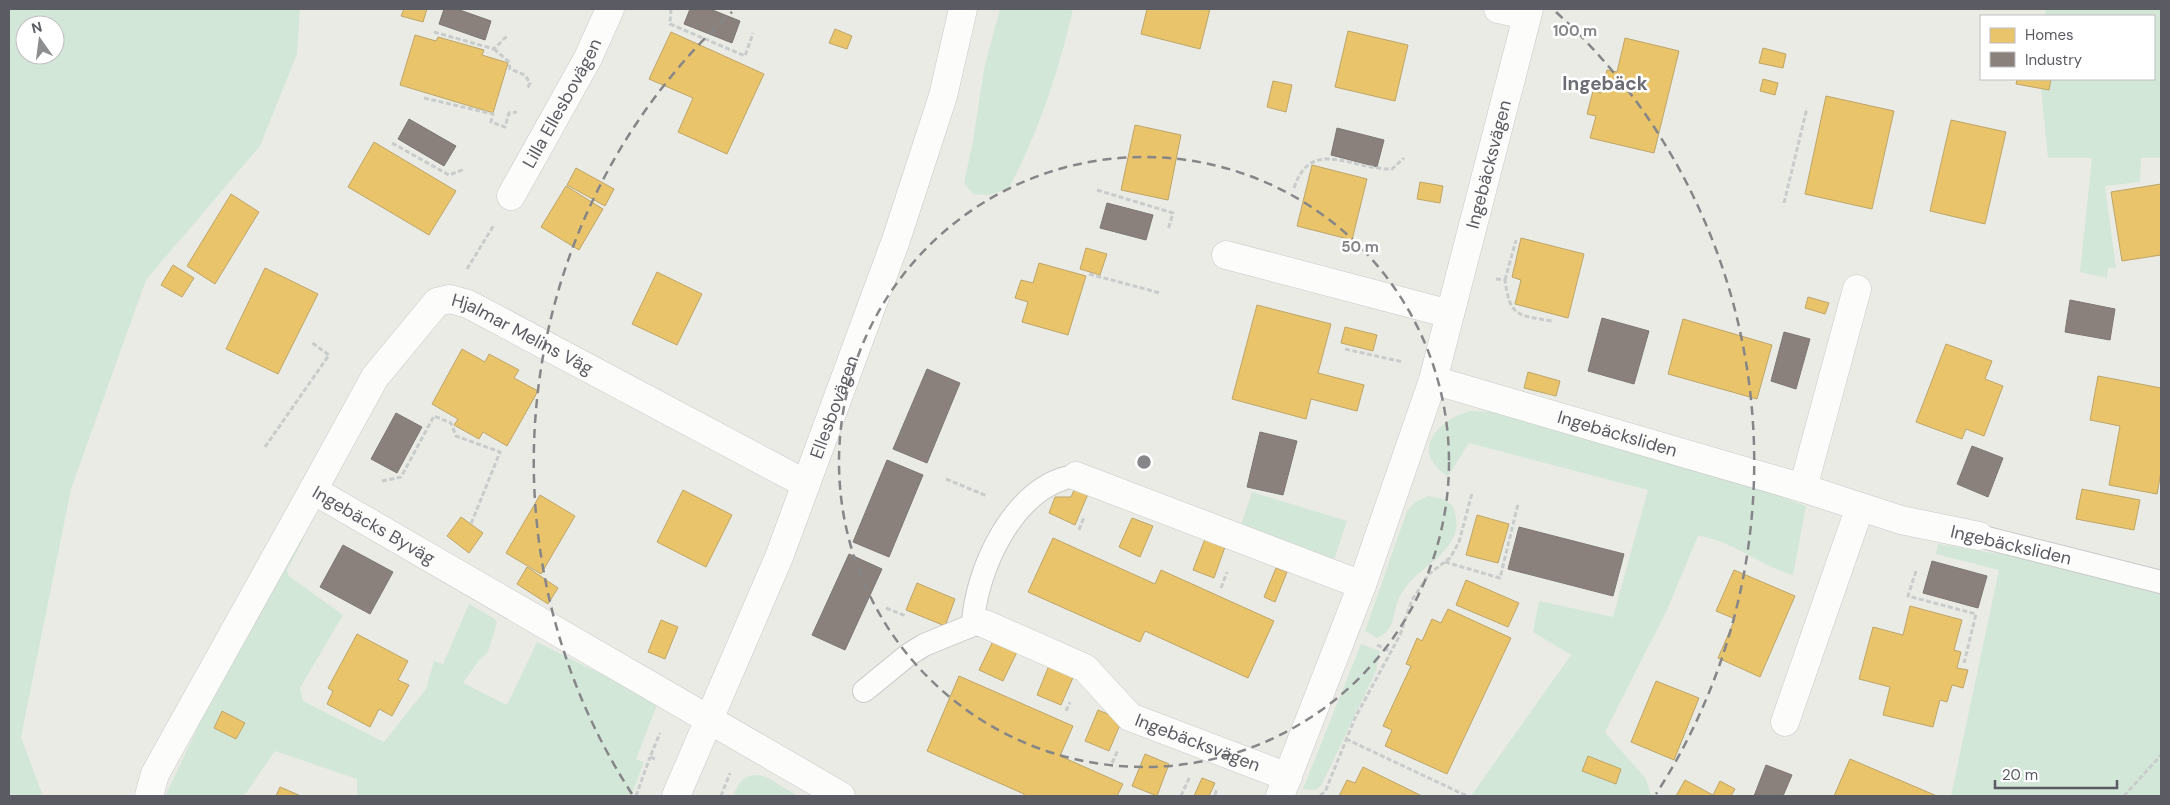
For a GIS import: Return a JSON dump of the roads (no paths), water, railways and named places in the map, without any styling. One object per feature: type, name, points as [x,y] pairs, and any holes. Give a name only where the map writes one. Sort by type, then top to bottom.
[{"type":"street","name":"Lilla Ellesbovägen","points":[[511,196],[588,58],[610,9]]},
{"type":"street","name":"Ellesbovägen","points":[[676,796],[779,557],[896,240],[943,96],[963,9]]},
{"type":"street","name":"Ingebäcksvägen","points":[[979,624],[1085,668],[1130,717],[1284,787],[1362,586],[1434,375],[1528,12],[1498,9]]},
{"type":"street","points":[[1226,255],[1450,314]]},
{"type":"street","points":[[1803,488],[1857,289]]},
{"type":"street","name":"Hjalmar Melins Väg","points":[[313,490],[375,377],[437,302],[450,299],[468,304],[806,484]]},
{"type":"street","name":"Ingebäcksliden","points":[[1434,375],[1803,488],[1860,508],[1908,522],[1979,536]]},
{"type":"street","points":[[1076,476],[1362,586]]},
{"type":"street","name":"Ingebäcks Byväg","points":[[149,796],[156,774],[313,490],[710,719]]},
{"type":"street","points":[[1785,722],[1860,508]]},
{"type":"street","points":[[710,719],[742,740],[841,796]]},
{"type":"lane","points":[[864,691],[901,660],[924,645],[979,624],[974,604],[980,581],[1015,514],[1026,501],[1061,478],[1076,476]]},
{"type":"lane","name":"Ingebäcksliden","points":[[1979,536],[2161,582]]},
{"type":"district","name":"Ingebäck","points":[[1605,83]]}]
